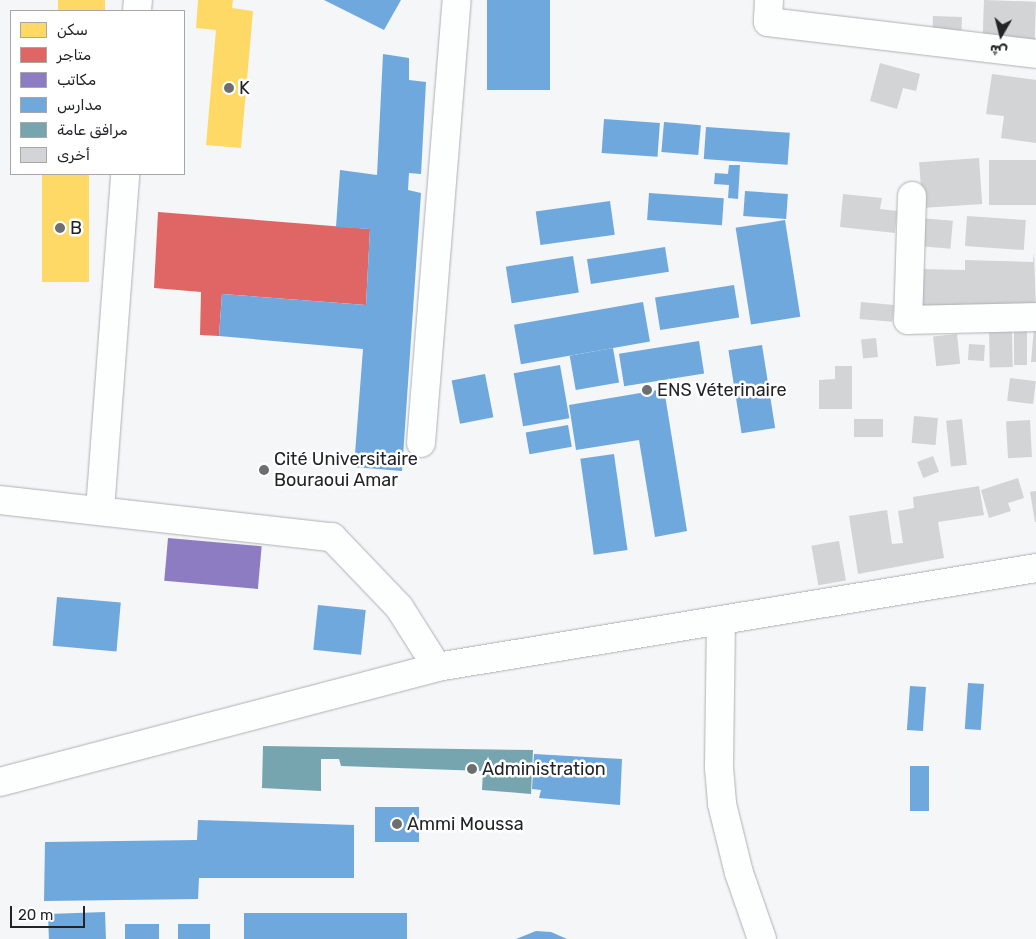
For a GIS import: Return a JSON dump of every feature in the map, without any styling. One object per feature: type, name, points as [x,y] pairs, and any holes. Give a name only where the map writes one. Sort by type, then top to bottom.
[{"type":"street","points":[[421,443],[457,0]]},
{"type":"street","points":[[769,0],[768,22],[1036,54]]},
{"type":"street","points":[[100,510],[125,175]]},
{"type":"street","points":[[912,196],[908,320],[1036,317]]},
{"type":"street","points":[[0,500],[332,537],[399,607],[437,667]]},
{"type":"street","points":[[0,782],[437,667],[599,638],[722,621],[1036,568]]},
{"type":"street","points":[[722,621],[719,768],[722,804],[739,873],[762,939]]},
{"type":"building: سكن","points":[[58,0],[105,0],[105,10],[58,10]]},
{"type":"building: سكن","name":"K","points":[[198,0],[233,0],[232,8],[253,11],[241,148],[206,145],[216,30],[196,28]]},
{"type":"building: سكن","name":"B","points":[[42,175],[89,175],[89,282],[42,282]]},
{"type":"building: متاجر","points":[[158,212],[370,229],[366,305],[222,294],[219,336],[200,335],[201,292],[154,288]]},
{"type":"building: مكاتب","points":[[168,538],[262,546],[258,589],[164,581]]},
{"type":"building: مدارس","points":[[324,0],[401,0],[384,30]]},
{"type":"building: مدارس","points":[[487,0],[550,0],[550,90],[487,90]]},
{"type":"building: مدارس","points":[[383,54],[409,58],[409,80],[426,82],[421,174],[409,173],[408,190],[421,193],[402,471],[354,467],[363,349],[219,336],[222,294],[366,305],[370,229],[336,227],[340,170],[377,175]]},
{"type":"building: مدارس","points":[[604,119],[660,123],[657,157],[602,153]]},
{"type":"building: مدارس","points":[[664,122],[701,125],[698,155],[661,152]]},
{"type":"building: مدارس","points":[[706,127],[790,133],[788,165],[704,159]]},
{"type":"building: مدارس","points":[[729,165],[740,165],[738,199],[728,198],[729,185],[714,184],[715,173],[728,174]]},
{"type":"building: مدارس","points":[[745,191],[788,194],[786,219],[743,216]]},
{"type":"building: مدارس","points":[[649,193],[724,198],[722,225],[647,220]]},
{"type":"building: مدارس","points":[[610,201],[615,235],[540,245],[536,211]]},
{"type":"building: مدارس","points":[[785,220],[800,317],[751,325],[736,228]]},
{"type":"building: مدارس","points":[[665,247],[669,272],[591,284],[587,259]]},
{"type":"building: مدارس","points":[[573,256],[579,293],[512,303],[506,267]]},
{"type":"building: مدارس","points":[[734,285],[739,318],[660,330],[655,298]]},
{"type":"building: مدارس","points":[[643,302],[650,341],[521,364],[514,325]]},
{"type":"building: مدارس","points":[[699,341],[704,374],[624,386],[619,354]]},
{"type":"building: مدارس","points":[[762,345],[775,428],[742,433],[728,350]]},
{"type":"building: مدارس","points":[[613,348],[619,382],[576,390],[570,356]]},
{"type":"building: مدارس","points":[[560,365],[569,418],[523,426],[514,373]]},
{"type":"building: مدارس","points":[[485,374],[493,417],[460,424],[452,380]]},
{"type":"building: مدارس","points":[[664,389],[687,531],[655,537],[639,440],[576,450],[569,405]]},
{"type":"building: مدارس","points":[[568,425],[572,447],[529,454],[526,432]]},
{"type":"building: مدارس","points":[[614,454],[627,550],[594,555],[580,459]]},
{"type":"building: مدارس","points":[[57,597],[121,603],[116,651],[53,646]]},
{"type":"building: مدارس","points":[[318,605],[366,610],[361,655],[313,650]]},
{"type":"building: مدارس","points":[[968,683],[984,684],[981,730],[965,729]]},
{"type":"building: مدارس","points":[[910,686],[926,687],[923,731],[907,730]]},
{"type":"building: مدارس","points":[[534,754],[622,759],[620,805],[539,798],[541,790],[532,789]]},
{"type":"building: مدارس","points":[[910,766],[929,766],[929,811],[910,811]]},
{"type":"building: مدارس","name":"Ammi Moussa","points":[[375,807],[419,807],[419,842],[375,842]]},
{"type":"building: مدارس","points":[[198,820],[354,825],[354,878],[199,878],[198,899],[44,901],[45,842],[197,840]]},
{"type":"building: مدارس","points":[[105,912],[106,939],[49,939],[48,914]]},
{"type":"building: مدارس","points":[[244,913],[407,913],[407,939],[244,939]]},
{"type":"building: مدارس","points":[[125,924],[159,924],[159,939],[125,939]]},
{"type":"building: مدارس","points":[[178,924],[210,924],[210,939],[178,939]]},
{"type":"building: مدارس","points":[[536,931],[551,932],[567,939],[516,939]]},
{"type":"building: مرافق عامة","name":"Administration","points":[[263,746],[533,750],[531,794],[482,790],[483,771],[341,766],[339,759],[321,759],[321,791],[262,788]]},
{"type":"building: أخرى","points":[[984,0],[1036,2],[1035,41],[983,39]]},
{"type":"building: أخرى","points":[[933,16],[962,17],[961,34],[932,33]]},
{"type":"building: أخرى","points":[[880,63],[920,74],[916,91],[903,88],[897,109],[870,101]]},
{"type":"building: أخرى","points":[[992,74],[1036,80],[1036,143],[1001,138],[1004,116],[986,114]]},
{"type":"building: أخرى","points":[[979,158],[982,204],[922,208],[919,162]]},
{"type":"building: أخرى","points":[[989,160],[1036,160],[1036,205],[989,205]]},
{"type":"building: أخرى","points":[[843,194],[882,198],[880,209],[897,211],[895,233],[840,227]]},
{"type":"building: أخرى","points":[[967,216],[1026,220],[1024,250],[965,246]]},
{"type":"building: أخرى","points":[[921,218],[953,221],[950,249],[919,246]]},
{"type":"building: أخرى","points":[[1034,252],[1036,310],[919,306],[920,269],[965,270],[965,260],[1033,262]]},
{"type":"building: أخرى","points":[[861,302],[894,305],[892,322],[860,319]]},
{"type":"building: أخرى","points":[[1035,316],[1036,362],[1031,362]]},
{"type":"building: أخرى","points":[[1014,326],[1027,326],[1027,365],[1014,365]]},
{"type":"building: أخرى","points":[[989,327],[1012,327],[1013,367],[990,367]]},
{"type":"building: أخرى","points":[[957,334],[960,364],[936,366],[933,337]]},
{"type":"building: أخرى","points":[[876,338],[878,357],[863,358],[861,340]]},
{"type":"building: أخرى","points":[[969,344],[985,345],[984,361],[968,360]]},
{"type":"building: أخرى","points":[[835,366],[852,366],[852,409],[819,409],[819,380],[835,379]]},
{"type":"building: أخرى","points":[[1010,378],[1036,381],[1033,404],[1007,401]]},
{"type":"building: أخرى","points":[[914,416],[938,418],[936,445],[912,443]]},
{"type":"building: أخرى","points":[[854,419],[883,419],[883,437],[854,437]]},
{"type":"building: أخرى","points":[[962,419],[967,465],[951,466],[946,421]]},
{"type":"building: أخرى","points":[[1030,420],[1032,457],[1008,458],[1006,421]]},
{"type":"building: أخرى","points":[[933,456],[939,472],[923,478],[917,462]]},
{"type":"building: أخرى","points":[[1018,478],[1024,498],[1008,503],[1011,511],[989,518],[981,490]]},
{"type":"building: أخرى","points":[[979,486],[984,515],[938,522],[944,558],[858,574],[849,516],[887,510],[892,544],[903,543],[898,511],[914,508],[913,497]]},
{"type":"building: أخرى","points":[[1036,491],[1036,522],[1035,522],[1030,492]]},
{"type":"building: أخرى","points":[[839,541],[846,580],[818,585],[811,546]]},
{"type":"place","name":"K","points":[[229,88]]},
{"type":"place","name":"B","points":[[60,228]]},
{"type":"place","name":"ENS Véterinaire","points":[[647,390]]},
{"type":"place","name":"Cité Universitaire Bouraoui Amar","points":[[264,470]]},
{"type":"place","name":"Administration","points":[[472,769]]},
{"type":"place","name":"Ammi Moussa","points":[[397,824]]}]
